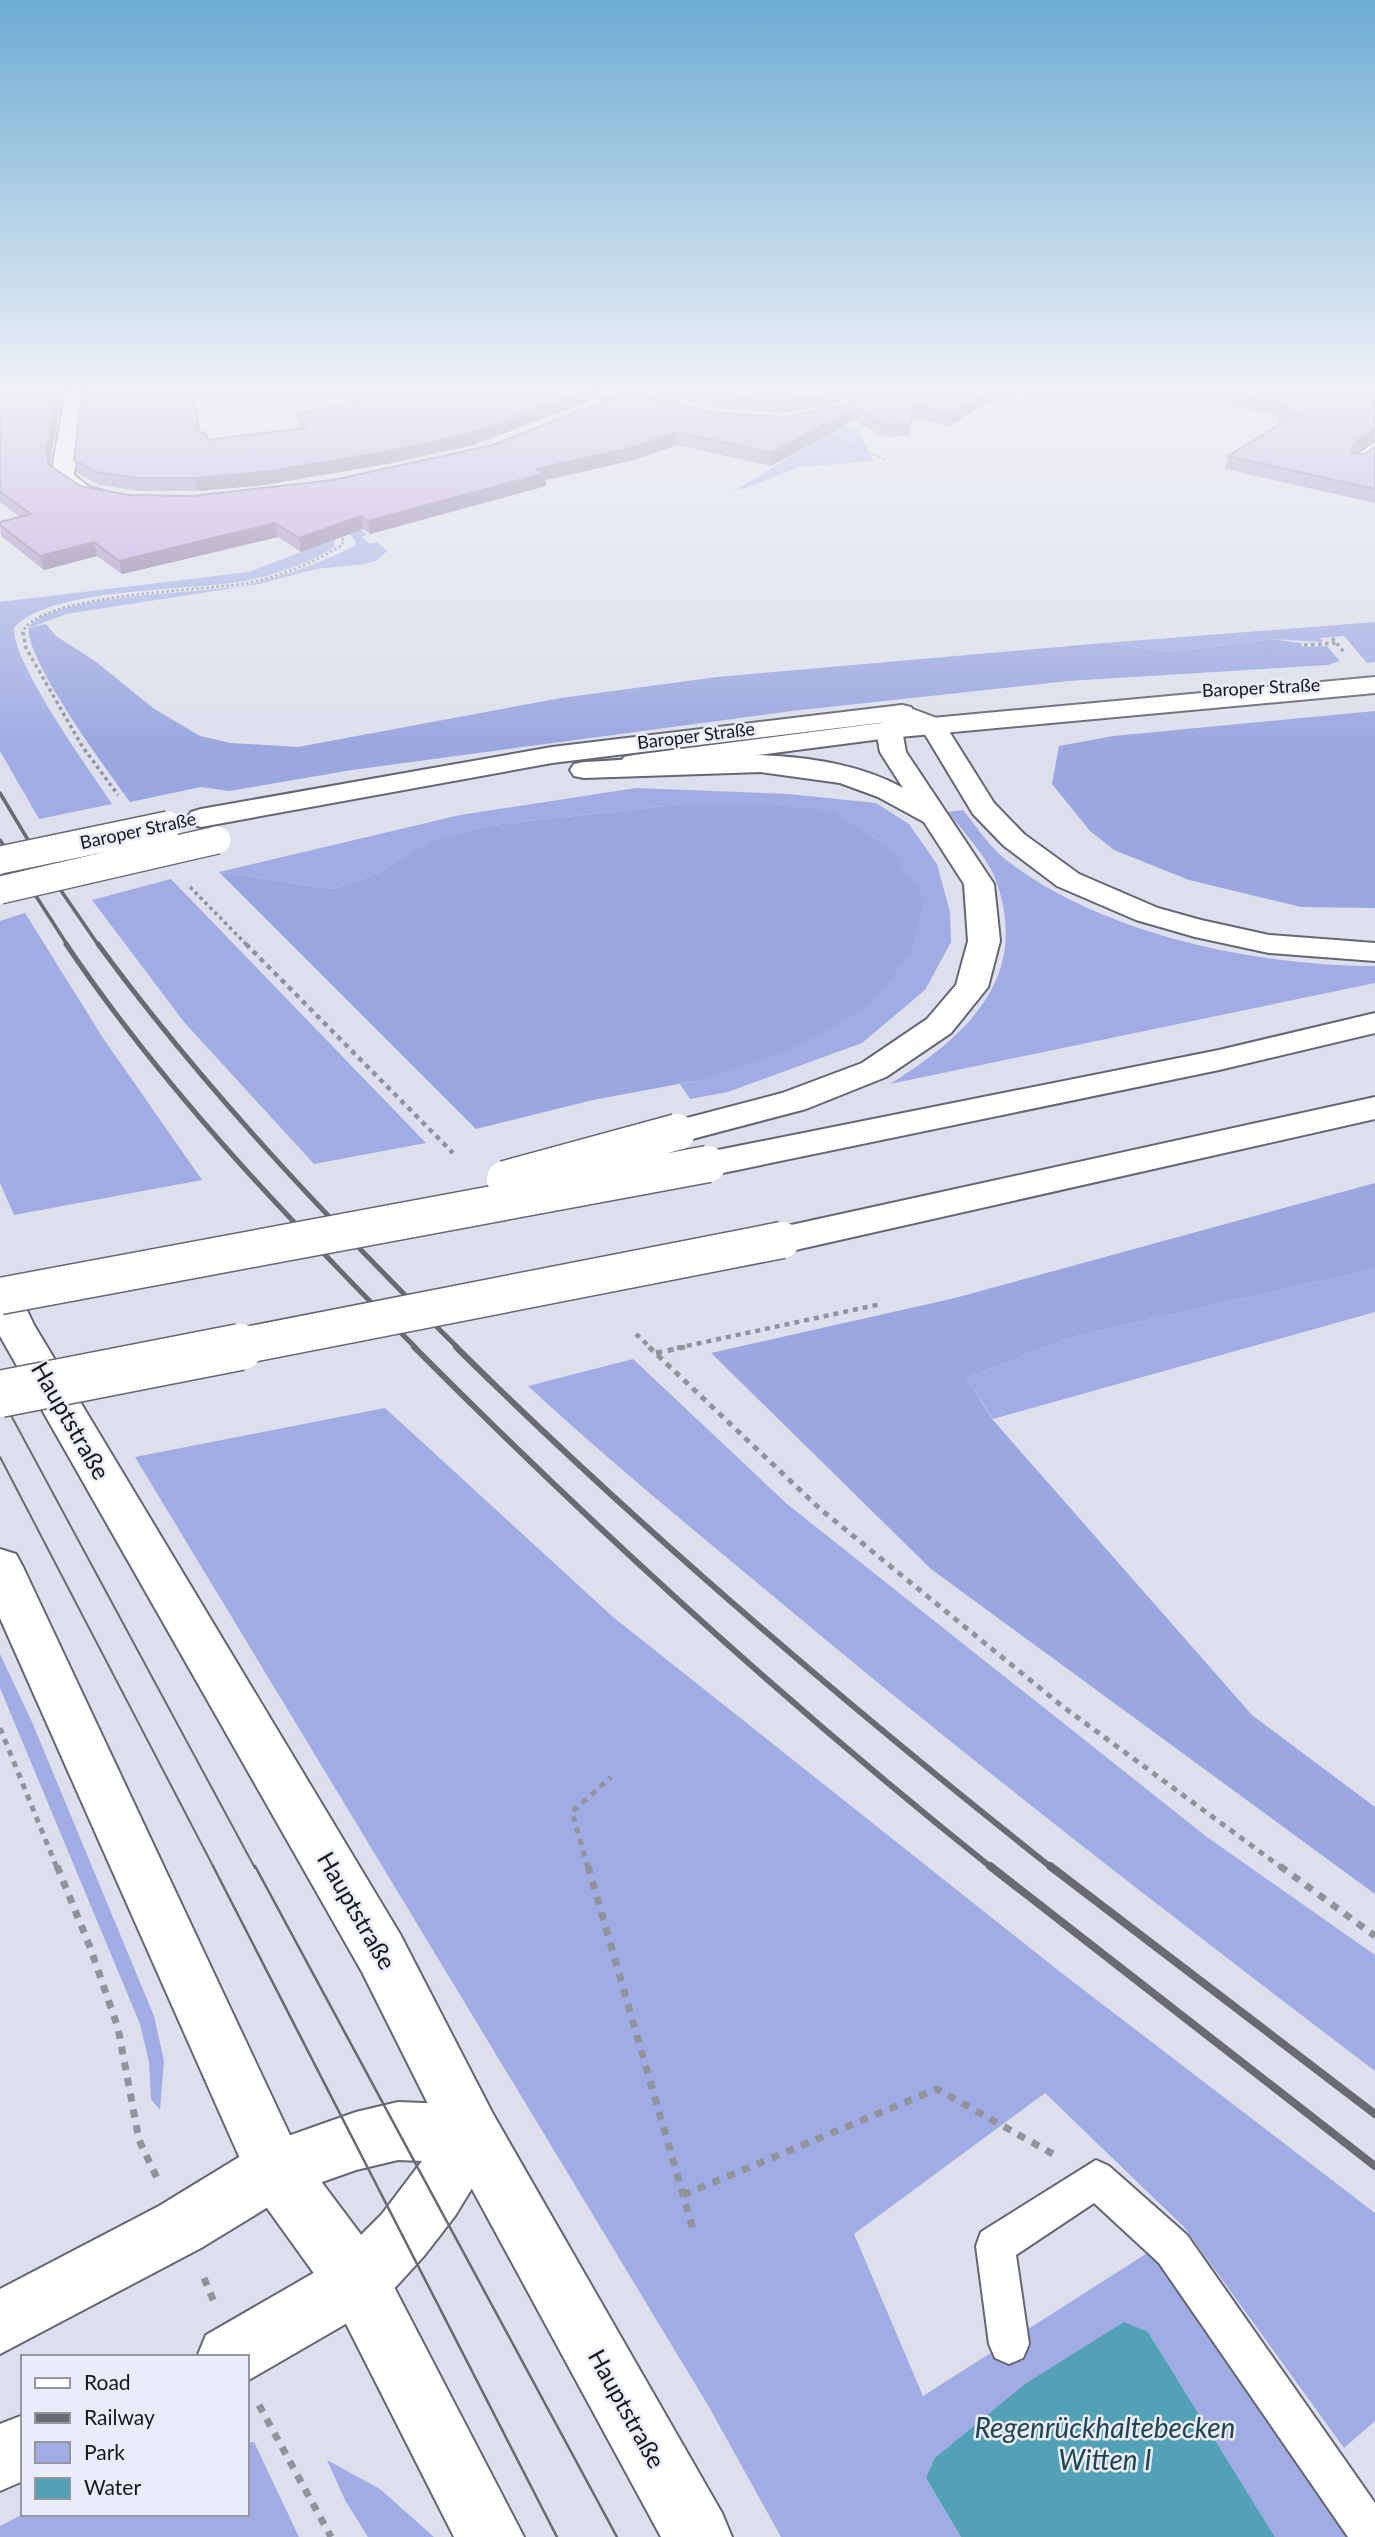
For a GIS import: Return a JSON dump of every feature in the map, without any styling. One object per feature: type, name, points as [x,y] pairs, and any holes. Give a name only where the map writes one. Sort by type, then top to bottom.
[{"type":"main road","name":"Baroper Straße","points":[[9,856],[209,829],[895,721],[1071,698],[1375,683]]},
{"type":"main road","name":"Baroper Straße","points":[[0,890],[39,881],[209,829],[552,755],[895,721],[933,726],[1375,683]]},
{"type":"main road","points":[[237,1253],[794,1101],[874,1070],[939,1026],[972,987],[984,941],[985,913],[979,884],[893,752],[895,721]]},
{"type":"main road","points":[[933,726],[984,808],[1014,840],[1068,880],[1137,910],[1195,928],[1269,944],[1375,952]]},
{"type":"main road","points":[[584,770],[713,763],[793,765],[845,774],[875,784],[906,799],[938,822]]},
{"type":"main road","name":"Baroper Straße","points":[[0,899],[39,881]]},
{"type":"main road","points":[[0,1294],[237,1253],[708,1164],[1219,1060],[1375,1023]]},
{"type":"main road","points":[[0,1394],[782,1240],[1375,1108]]},
{"type":"main road","name":"Hauptstraße","points":[[0,1294],[15,1327],[381,1953],[473,2134],[698,2537]]},
{"type":"main road","points":[[0,1400],[50,1385]]},
{"type":"main road","points":[[0,1567],[275,2169],[358,2282],[490,2537]]},
{"type":"main road","points":[[0,2323],[180,2227],[275,2169],[355,2141],[398,2131],[473,2134]]},
{"type":"main road","points":[[248,2360],[358,2282],[404,2235],[434,2195],[473,2134]]},
{"type":"main road","points":[[0,2458],[21,2448]]},
{"type":"lane","points":[[1009,2344],[995,2246],[1096,2179],[1173,2249],[1373,2537]]},
{"type":"path","points":[[121,799],[82,746],[26,648],[22,633],[25,625],[41,613],[76,603],[234,585],[272,576],[342,545],[344,540],[334,531]]},
{"type":"path","points":[[1304,645],[1337,643]]},
{"type":"path","points":[[183,880],[453,1153]]},
{"type":"path","points":[[656,1353],[881,1304]]},
{"type":"path","points":[[636,1334],[819,1508],[1051,1697],[1375,1936]]},
{"type":"path","points":[[0,1728],[90,1947],[118,2028],[139,2140],[208,2286],[234,2355]]},
{"type":"path","points":[[611,1777],[572,1812],[694,2233]]},
{"type":"path","points":[[683,2195],[937,2089],[1096,2179]]},
{"type":"path","points":[[248,2386],[331,2537]]},
{"type":"green space","points":[[330,509],[334,509],[367,535],[362,537],[370,544],[377,542],[387,551],[376,561],[364,564],[316,569],[259,584],[66,614],[29,628],[42,617],[64,608],[129,597],[227,588],[261,582],[328,559],[353,547],[356,542]]},
{"type":"green space","points":[[335,539],[334,547],[300,565],[262,577],[215,585],[85,598],[55,605],[31,615],[14,628],[25,666],[38,690],[112,804],[39,819],[0,751],[0,602],[249,572]]},
{"type":"green space","points":[[1375,622],[1375,662],[1367,663],[1344,636],[1320,638],[1323,642],[1271,639],[1171,652],[1104,643]]},
{"type":"green space","points":[[636,788],[788,794],[876,803],[909,824],[937,864],[950,912],[951,942],[925,990],[862,1043],[728,1092],[690,1099],[680,1084],[700,1080],[887,846],[834,811],[666,806],[492,825],[432,841],[376,874],[333,889],[219,872],[460,815]]},
{"type":"green space","points":[[963,810],[1005,859],[1043,885],[1086,907],[1132,926],[1230,952],[1280,960],[1375,966],[1375,983],[890,1084],[945,1045],[967,1023],[986,1000],[999,974],[1005,945],[1004,913],[991,870],[948,812]]},
{"type":"green space","points":[[171,879],[426,1143],[314,1164],[184,1022],[92,900]]},
{"type":"green space","points":[[25,913],[103,1038],[202,1180],[14,1215],[0,1183],[0,921]]},
{"type":"green space","points":[[1375,1269],[1375,1312],[993,1419],[966,1378],[1072,1337]]},
{"type":"green space","points":[[633,1359],[787,1504],[1207,1837],[1375,1955],[1375,2071],[921,1718],[649,1492],[528,1386]]},
{"type":"green space","points":[[385,1408],[613,1617],[1059,1971],[1375,2213],[1375,2421],[1344,2448],[1184,2227],[1045,2093],[854,2234],[923,2396],[1152,2250],[1357,2537],[1275,2537],[1148,2332],[926,2478],[961,2537],[781,2537],[709,2407],[135,1457]]},
{"type":"green space","points":[[0,1654],[32,1722],[154,2016],[164,2061],[160,2110],[151,2099],[149,2062],[140,2024],[0,1688]]},
{"type":"green space","points":[[254,2442],[299,2537],[0,2537],[0,2526],[21,2515],[248,2516],[248,2443]]},
{"type":"green space","points":[[327,2460],[380,2489],[434,2537],[368,2537],[345,2500]]},
{"type":"shaded area","points":[[46,624],[56,636],[95,661],[153,708],[200,736],[231,743],[298,747],[561,698],[717,677],[1104,643],[1171,652],[1271,639],[1300,643],[1303,647],[1327,646],[1340,661],[1328,665],[1068,681],[792,711],[352,770],[229,791],[201,787],[130,802],[53,689],[40,664],[31,643],[29,628]]},
{"type":"shaded area","points":[[1375,711],[1375,908],[1301,907],[1189,880],[1114,850],[1090,831],[1052,784],[1059,746],[1113,736]]},
{"type":"shaded area","points":[[756,804],[834,811],[887,846],[924,897],[910,954],[866,1009],[783,1053],[700,1080],[593,1100],[476,1129],[219,872],[333,889],[376,874],[431,841],[492,825],[666,806]]},
{"type":"shaded area","points":[[1375,1183],[1375,1269],[1072,1337],[966,1378],[993,1420],[1252,1715],[1375,1807],[1375,1894],[931,1569],[711,1353],[955,1298]]},
{"type":"water","name":"Regenrückhaltebecken Witten I","points":[[1124,2322],[1148,2332],[1275,2537],[961,2537],[926,2478],[935,2458],[1025,2384]]},
{"type":"building","points":[[25,509],[411,509],[368,521],[361,516],[299,538],[275,523],[119,561],[94,542],[40,556],[0,525],[0,522],[31,514]]},
{"type":"tram line","points":[[0,1395],[255,1868]]},
{"type":"tram line","points":[[0,1457],[214,1868]]},
{"type":"tram line","points":[[213,1866],[557,2537]]},
{"type":"tram line","points":[[255,1866],[617,2537]]},
{"type":"railway","points":[[0,793],[40,860],[99,946]]},
{"type":"railway","points":[[0,840],[68,946]]},
{"type":"railway","points":[[66,944],[145,1052],[232,1154],[323,1253],[416,1348]]},
{"type":"railway","points":[[98,944],[225,1103],[316,1203],[458,1348]]},
{"type":"railway","points":[[414,1347],[553,1483],[696,1616],[842,1744],[992,1868]]},
{"type":"railway","points":[[456,1347],[599,1484],[747,1616],[898,1744],[1052,1868]]},
{"type":"railway","points":[[990,1866],[1375,2166]]},
{"type":"railway","points":[[1050,1866],[1375,2114]]}]
